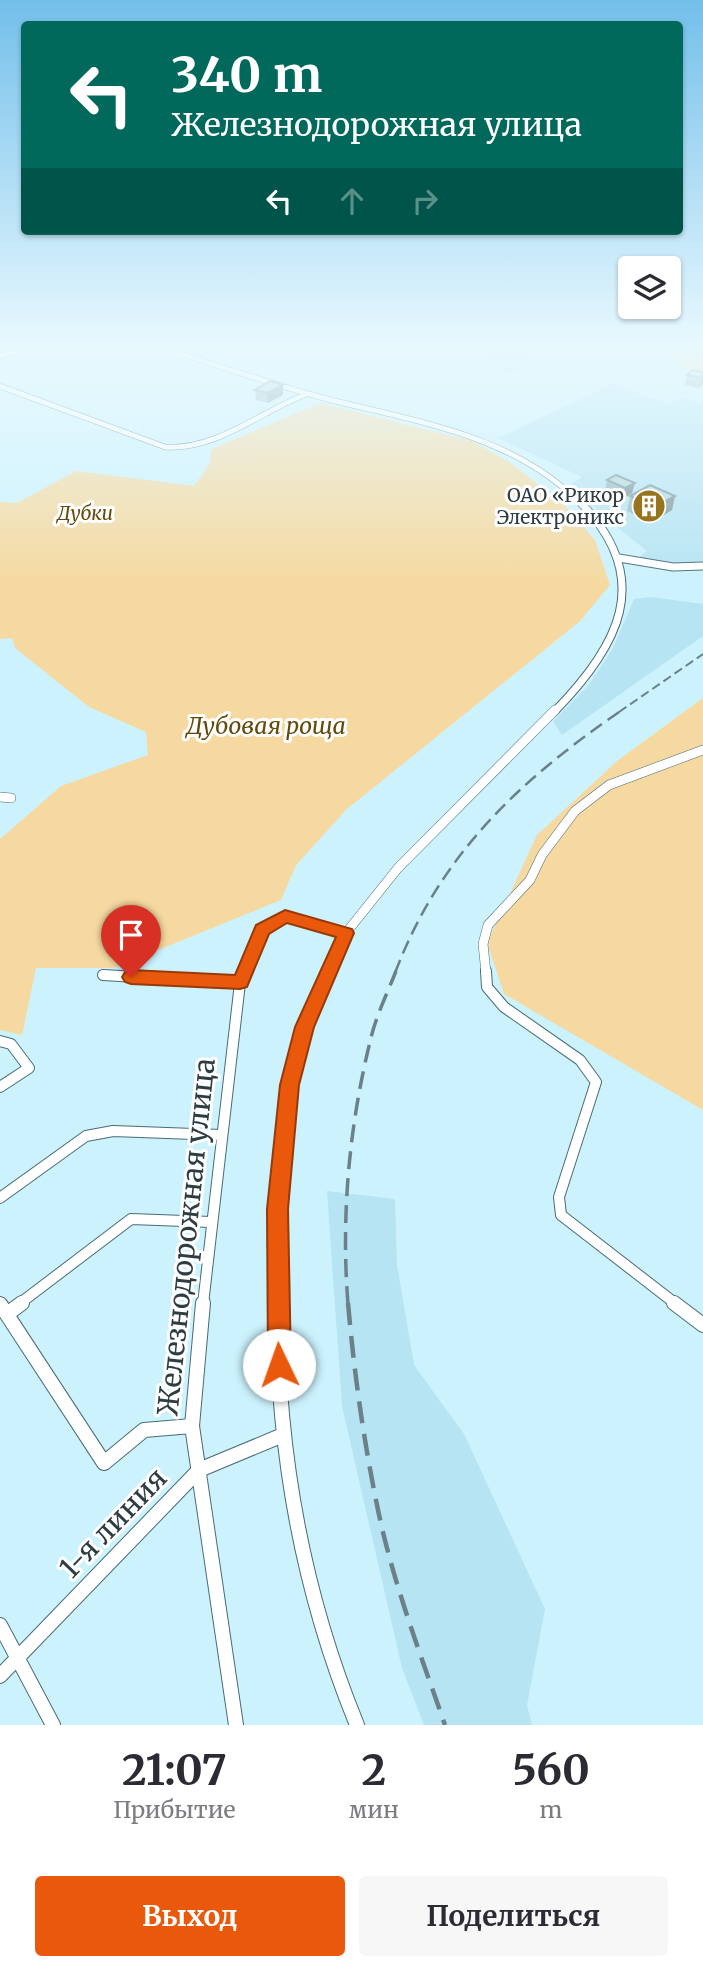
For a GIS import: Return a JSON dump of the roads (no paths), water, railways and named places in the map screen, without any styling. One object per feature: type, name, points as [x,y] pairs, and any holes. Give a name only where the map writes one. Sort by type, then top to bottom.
[{"type":"street","points":[[101,424],[164,447],[181,448],[211,442],[246,424]]},
{"type":"street","points":[[357,1725],[341,1686],[309,1582],[293,1506],[283,1435],[277,1318],[277,1209],[289,1085],[304,1027],[346,933],[398,867],[582,684],[597,664],[612,636],[621,604],[623,579],[620,558],[608,532],[589,509],[563,486],[531,464],[462,432],[427,424]]},
{"type":"street","points":[[620,558],[673,567],[703,566]]},
{"type":"street","points":[[703,750],[609,785],[575,811],[542,855],[530,880],[488,925],[483,944],[486,987],[504,1007],[580,1060],[596,1082],[559,1197],[561,1215],[703,1325]]},
{"type":"street","points":[[0,797],[11,798]]},
{"type":"street","name":"Железнодорожная улица","points":[[236,1725],[192,1426],[211,1222],[240,982],[262,929],[285,916],[346,933]]},
{"type":"street","points":[[103,975],[240,982]]},
{"type":"street","points":[[0,1041],[11,1044],[29,1068],[0,1087]]},
{"type":"street","points":[[0,1198],[86,1136],[113,1131],[221,1135]]},
{"type":"street","points":[[192,1426],[144,1430],[104,1463],[4,1309],[131,1219],[211,1222]]},
{"type":"street","name":"1-я линия","points":[[0,1676],[199,1470],[283,1435]]},
{"type":"street","points":[[0,1625],[53,1725]]},
{"type":"railway","points":[[619,712],[703,654]]},
{"type":"railway","points":[[395,973],[413,930],[435,892],[487,823],[550,764],[622,710]]},
{"type":"railway","points":[[348,1304],[346,1205],[352,1139],[372,1033],[396,971]]},
{"type":"railway","points":[[348,1303],[363,1429],[383,1533],[407,1616],[445,1725]]},
{"type":"place","name":"ОАО «Рикор Электроникс","points":[[649,506]]},
{"type":"park label","name":"Дубки","points":[[85,513]]},
{"type":"park label","name":"Дубовая роща","points":[[266,725]]}]
